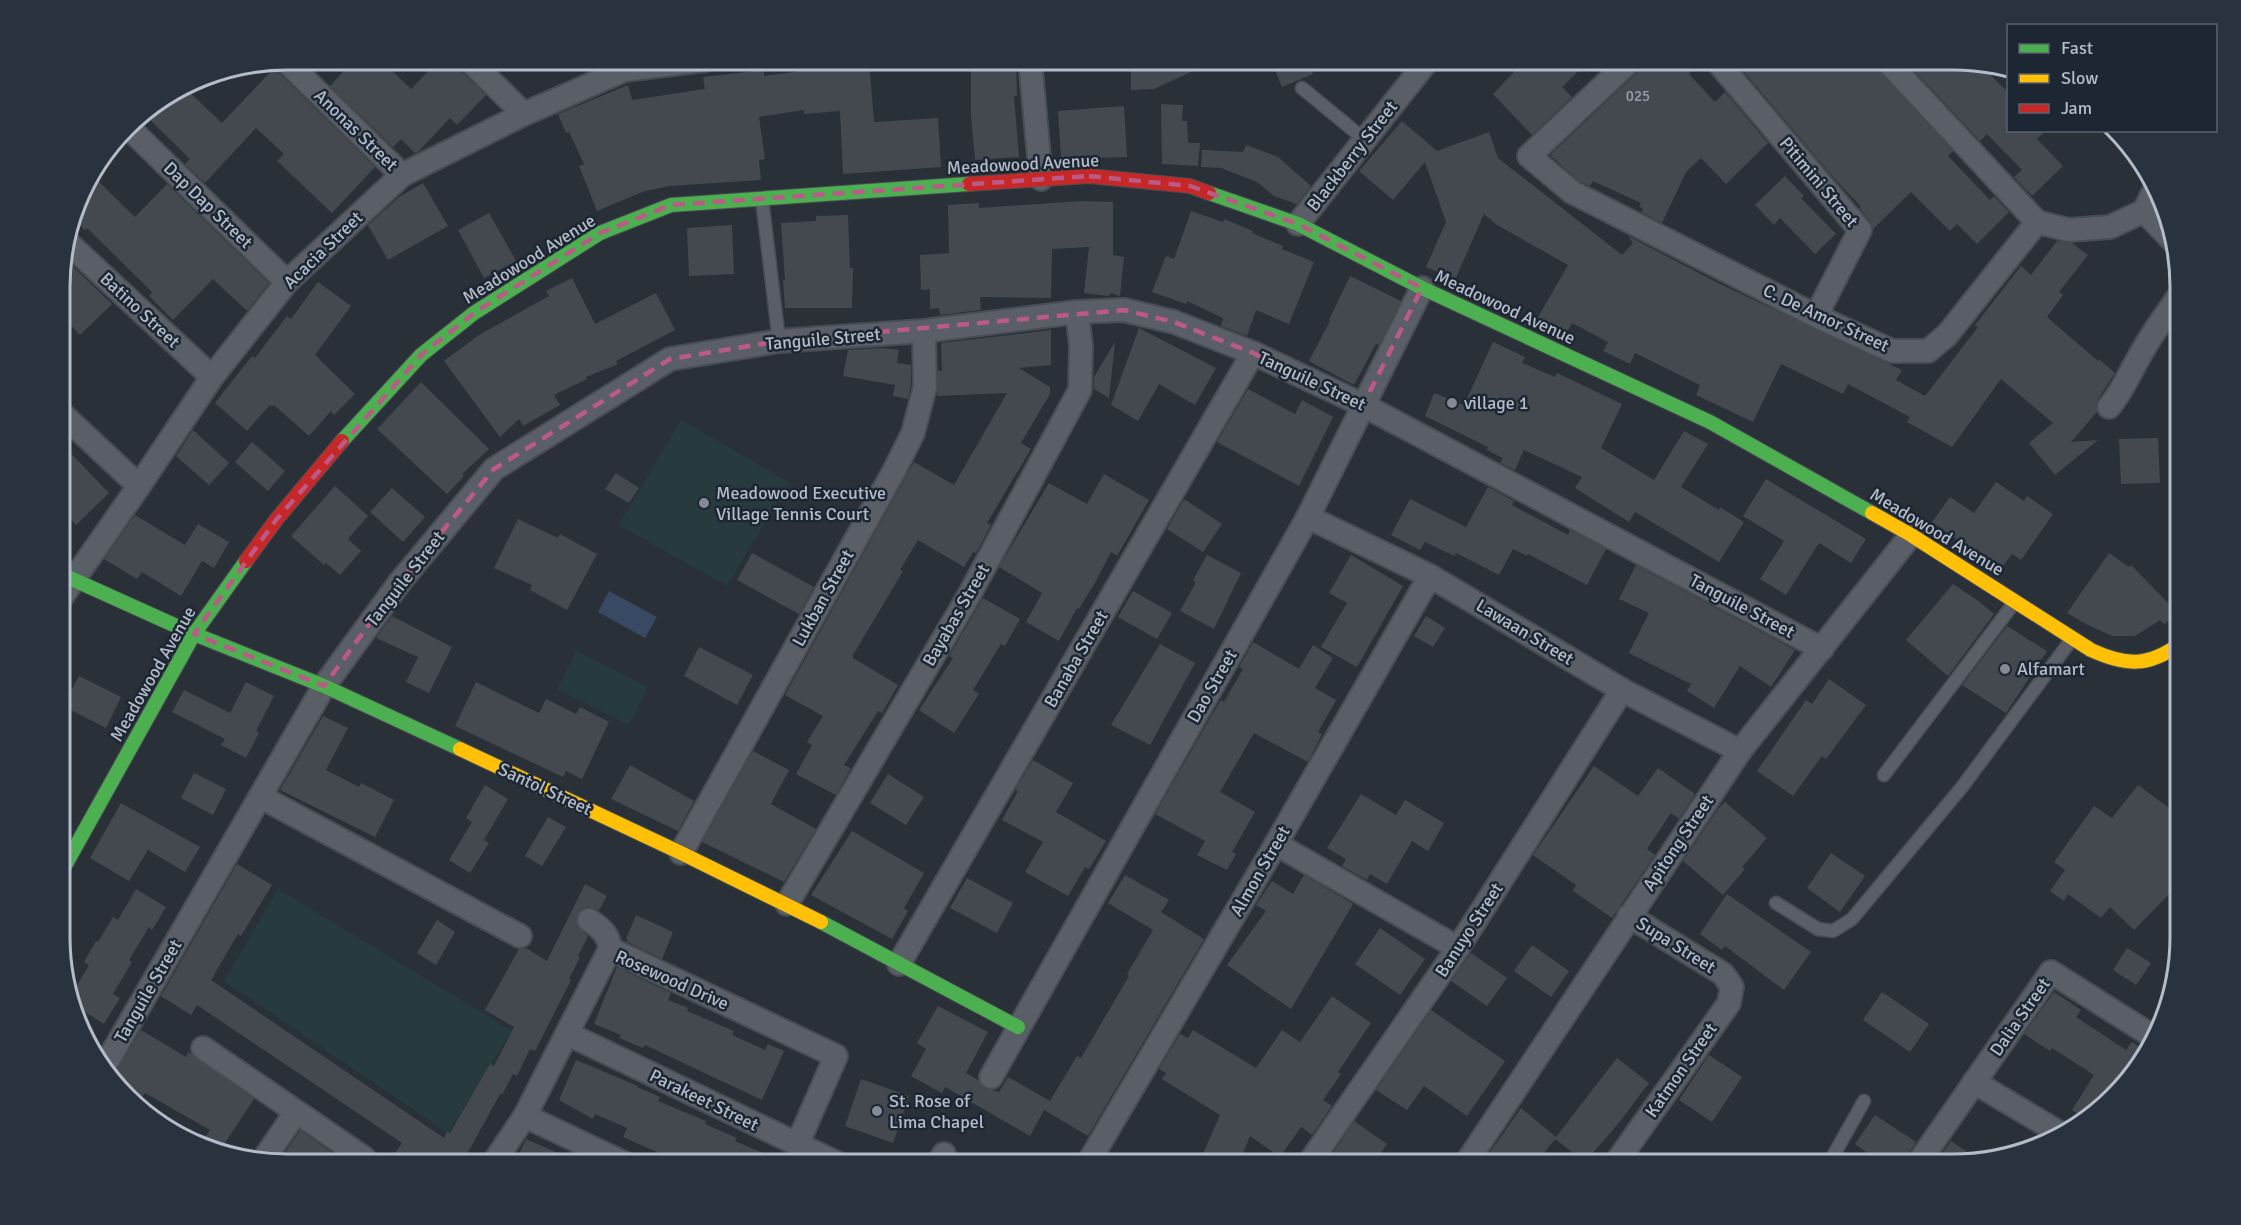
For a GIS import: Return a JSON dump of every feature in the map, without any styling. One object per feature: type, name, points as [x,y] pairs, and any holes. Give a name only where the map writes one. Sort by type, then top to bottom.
[{"type":"street","name":"Anonas Street","points":[[295,70],[402,175]]},
{"type":"street","points":[[479,70],[524,114]]},
{"type":"street","name":"Acacia Street","points":[[70,573],[139,486],[212,377],[287,282],[402,175],[612,70]]},
{"type":"street","points":[[1031,70],[1041,179]]},
{"type":"street","name":"Blackberry Street","points":[[1298,224],[1420,70]]},
{"type":"street","name":"C. De Amor Street","points":[[1620,70],[1529,156],[1572,192],[1816,316],[1892,351],[1928,351],[1947,335],[2037,222]]},
{"type":"street","name":"Pitimini Street","points":[[1724,70],[1860,230],[1816,316]]},
{"type":"street","points":[[1895,70],[2037,222],[2069,230],[2110,227],[2149,201],[2159,218]]},
{"type":"street","name":"Dap Dap Street","points":[[135,133],[287,282]]},
{"type":"street","name":"Meadowood Avenue","points":[[70,857],[194,634],[276,520],[363,416],[421,355],[474,313],[600,233],[671,205],[1089,176],[1190,186],[1298,224],[1422,288],[1710,422],[1911,535],[2091,650],[2113,660],[2133,661],[2152,659],[2170,649]]},
{"type":"street","name":"Batino Street","points":[[74,249],[212,377]]},
{"type":"street","name":"Dao Street","points":[[991,1077],[1308,517],[1422,288]]},
{"type":"street","points":[[2109,407],[2125,387],[2152,334],[2170,309]]},
{"type":"street","name":"Tanguile Street","points":[[109,1060],[324,686],[400,582],[494,469],[670,359],[779,341],[924,331],[1077,312],[1125,310],[1174,322],[1253,353],[1364,405],[1822,649]]},
{"type":"street","name":"Bayabas Street","points":[[787,904],[968,597],[1080,390],[1081,346],[1077,312]]},
{"type":"street","name":"Lukban Street","points":[[681,852],[913,433],[925,387],[924,331]]},
{"type":"street","name":"Banaba Street","points":[[899,964],[1253,353]]},
{"type":"street","points":[[70,421],[139,486]]},
{"type":"street","name":"Lawaan Street","points":[[1308,517],[1430,576],[1622,690],[1740,751]]},
{"type":"street","name":"Apitong Street","points":[[1472,1154],[1740,751],[1911,535]]},
{"type":"street","name":"Almon Street","points":[[1093,1154],[1430,576]]},
{"type":"street","name":"Santol Street","points":[[70,577],[194,634],[324,686],[681,852],[787,904],[1018,1027]]},
{"type":"street","name":"Banuyo Street","points":[[1316,1154],[1458,948],[1622,690]]},
{"type":"street","points":[[261,797],[520,936]]},
{"type":"street","points":[[1276,844],[1458,948]]},
{"type":"street","name":"Supa Street","points":[[1629,916],[1723,974]]},
{"type":"street","points":[[589,920],[605,932],[610,949]]},
{"type":"street","name":"Rosewood Drive","points":[[499,1154],[525,1116],[610,949],[836,1056],[797,1144]]},
{"type":"street","name":"Dalia Street","points":[[1925,1154],[2051,972],[2148,1033]]},
{"type":"street","name":"Katmon Street","points":[[1622,1154],[1729,1003],[1732,987],[1723,974]]},
{"type":"street","name":"Parakeet Street","points":[[568,1034],[818,1154]]},
{"type":"street","points":[[203,1048],[358,1154]]},
{"type":"street","points":[[1974,1082],[2054,1130]]},
{"type":"street","points":[[268,1154],[296,1112]]},
{"type":"street","points":[[525,1116],[605,1154]]},
{"type":"lane","points":[[1302,88],[1364,139]]},
{"type":"lane","points":[[762,199],[779,341]]},
{"type":"lane","points":[[1884,775],[2015,602]]},
{"type":"lane","points":[[1776,903],[1818,929],[1833,931],[1852,919],[1962,787],[2072,638]]},
{"type":"lane","points":[[1834,1154],[1864,1101]]},
{"type":"highlighted area","points":[[1089,176],[1190,186],[1298,224],[1422,288],[1363,405],[1253,353],[1174,322],[1124,310],[779,341],[670,359],[494,469],[400,582],[324,686],[194,634],[276,520],[421,355],[474,313],[600,233],[671,205]]},
{"type":"green space","name":"Meadowood Executive Village Tennis Court","points":[[681,420],[789,482],[727,586],[619,525]]},
{"type":"green space","points":[[576,651],[648,687],[629,725],[557,689]]},
{"type":"green space","points":[[278,889],[512,1031],[448,1133],[224,981]]},
{"type":"water","points":[[609,591],[657,617],[645,638],[598,612]]},
{"type":"building","points":[[345,70],[391,70],[411,89],[429,70],[460,70],[486,95],[457,125],[450,118],[415,153],[401,139],[393,147],[330,86]]},
{"type":"building","points":[[764,70],[764,76],[801,71],[870,70],[874,122],[938,118],[941,167],[843,174],[840,111],[804,114],[804,110],[759,117],[765,159],[759,160],[761,180],[669,186],[642,192],[597,211],[579,166],[584,164],[558,114],[628,85],[632,100],[705,89],[703,77]]},
{"type":"building","points":[[971,70],[1016,70],[1017,96],[1014,96],[1019,157],[975,160],[971,116]]},
{"type":"building","points":[[1131,70],[1195,70],[1154,89],[1131,90]]},
{"type":"building","points":[[1275,70],[1312,70],[1313,74],[1282,87]]},
{"type":"building","points":[[1512,70],[1580,70],[1562,87],[1572,97],[1532,135],[1493,94],[1514,72]]},
{"type":"building","points":[[1640,70],[1692,70],[1689,74],[1715,102],[1725,92],[1768,143],[1726,184],[1701,158],[1686,172],[1662,223],[1641,212],[1643,208],[1639,207],[1641,203],[1593,181],[1590,186],[1579,181],[1550,155]]},
{"type":"building","points":[[1742,70],[1878,70],[1953,151],[1948,156],[1990,200],[1994,196],[2009,212],[1977,244],[1957,224],[1950,231],[1911,192],[1873,229],[1870,221],[1859,208],[1861,207]]},
{"type":"building","points":[[1913,70],[1954,70],[1989,73],[2007,91],[2007,132],[2044,132],[2037,139],[2063,166],[2032,196],[2014,177],[2022,170],[1987,134],[1980,141]]},
{"type":"building","points":[[271,71],[277,71],[375,167],[332,213],[277,161],[284,154],[256,128],[205,183],[185,164],[190,159],[150,119],[191,93],[222,123]]},
{"type":"building","points":[[1161,104],[1183,105],[1182,121],[1187,121],[1188,143],[1200,143],[1198,166],[1162,164]]},
{"type":"building","points":[[1124,106],[1127,157],[1061,159],[1058,111]]},
{"type":"building","points":[[1402,121],[1437,151],[1489,132],[1498,158],[1622,255],[1633,243],[1628,236],[1720,284],[1902,370],[1896,380],[1925,396],[1978,327],[1975,325],[2021,266],[2031,275],[2057,241],[2072,243],[2088,255],[2059,292],[2063,295],[2047,317],[2115,373],[2098,399],[2097,412],[2071,442],[2098,440],[2055,475],[2029,443],[2053,423],[2001,379],[1952,447],[1907,422],[1910,417],[1848,384],[1843,394],[1781,364],[1753,422],[1696,395],[1700,385],[1635,353],[1630,364],[1603,351],[1608,342],[1572,323],[1566,334],[1537,319],[1568,265],[1497,225],[1484,214],[1455,280],[1426,267],[1446,222],[1425,162],[1393,200],[1359,171]]},
{"type":"building","points":[[1246,145],[1278,157],[1311,186],[1297,204],[1274,196],[1257,182],[1221,168],[1201,167],[1202,150],[1243,152]]},
{"type":"building","points":[[1785,176],[1804,196],[1801,198],[1836,234],[1815,254],[1780,218],[1774,225],[1755,205]]},
{"type":"building","points":[[99,181],[135,217],[167,184],[269,283],[247,311],[213,279],[173,320],[149,296],[152,292],[87,228],[85,230],[80,225]]},
{"type":"building","points":[[423,183],[448,226],[388,260],[368,225],[399,197]]},
{"type":"building","points":[[1082,201],[1113,202],[1113,255],[1124,257],[1120,296],[1111,293],[1109,296],[1084,293],[1089,247],[1052,249],[1051,298],[980,297],[981,310],[940,315],[939,308],[930,309],[930,289],[921,290],[920,255],[949,253],[948,205],[979,203],[979,208]]},
{"type":"building","points":[[1191,211],[1223,222],[1224,219],[1253,231],[1252,233],[1283,246],[1282,249],[1314,262],[1289,324],[1256,310],[1247,336],[1221,326],[1223,318],[1187,301],[1186,304],[1152,292],[1166,256],[1174,259]]},
{"type":"building","points":[[489,213],[516,261],[484,278],[458,230]]},
{"type":"building","points":[[848,215],[850,268],[853,268],[852,308],[785,308],[781,223],[816,221],[816,216]]},
{"type":"building","points":[[732,225],[734,274],[689,276],[687,228]]},
{"type":"building","points":[[72,265],[112,304],[80,335],[70,324]]},
{"type":"building","points":[[1350,276],[1401,301],[1379,345],[1376,344],[1354,385],[1309,361]]},
{"type":"building","points":[[572,278],[595,324],[656,293],[675,330],[616,361],[618,364],[586,377],[587,379],[554,395],[560,405],[523,426],[519,419],[500,437],[444,361],[479,335],[549,296],[546,291]]},
{"type":"building","points":[[318,282],[351,306],[315,355],[355,394],[334,415],[331,411],[309,436],[274,405],[272,407],[270,405],[247,431],[215,403],[252,356],[255,358],[287,316],[291,319]]},
{"type":"building","points":[[1139,328],[1216,368],[1195,405],[1159,384],[1138,421],[1111,405]]},
{"type":"building","points":[[1051,330],[1051,365],[1019,368],[1050,387],[1050,394],[1021,443],[1031,449],[987,523],[991,525],[976,553],[973,552],[964,567],[918,540],[900,570],[903,571],[853,655],[853,658],[898,685],[882,713],[878,711],[844,765],[851,768],[836,795],[796,774],[812,745],[807,742],[823,716],[785,695],[914,462],[954,485],[1007,393],[937,396],[938,370],[942,371],[941,343]]},
{"type":"building","points":[[1115,342],[1109,398],[1094,389],[1094,377]]},
{"type":"building","points":[[1493,342],[1525,357],[1522,363],[1555,377],[1557,373],[1622,404],[1601,448],[1654,480],[1684,431],[1708,444],[1681,487],[1744,522],[1719,562],[1635,512],[1629,522],[1575,488],[1582,477],[1524,450],[1515,470],[1500,463],[1503,458],[1487,450],[1488,447],[1425,416],[1434,393],[1464,405]]},
{"type":"building","points":[[881,348],[899,350],[897,363],[911,365],[908,399],[893,396],[895,385],[843,376],[848,350]]},
{"type":"building","points":[[421,382],[489,449],[462,474],[464,476],[447,494],[377,429]]},
{"type":"building","points":[[1248,389],[1295,414],[1302,400],[1333,417],[1299,486],[1217,442]]},
{"type":"building","points":[[193,430],[229,463],[209,485],[176,456]]},
{"type":"building","points":[[2158,438],[2160,483],[2121,484],[2119,439]]},
{"type":"building","points":[[252,442],[285,471],[268,491],[235,462]]},
{"type":"building","points":[[70,452],[109,493],[76,525],[70,519]]},
{"type":"building","points":[[616,473],[639,488],[629,503],[605,489]]},
{"type":"building","points":[[1104,474],[1149,500],[1117,556],[1111,552],[1059,641],[1026,622],[1042,593],[999,567],[1049,483],[1087,504]]},
{"type":"building","points":[[1766,479],[1866,539],[1851,563],[1819,543],[1786,595],[1760,579],[1784,541],[1743,516]]},
{"type":"building","points":[[1996,482],[2024,501],[2027,496],[2053,514],[2021,560],[2012,554],[2000,570],[1932,522],[1950,497],[1974,513]]},
{"type":"building","points":[[335,486],[368,516],[348,539],[361,551],[340,575],[326,563],[324,565],[291,536]]},
{"type":"building","points":[[1488,487],[1514,501],[1512,505],[1568,535],[1570,530],[1606,549],[1587,585],[1528,554],[1527,556],[1513,549],[1499,575],[1456,553],[1454,556],[1425,542],[1420,550],[1391,535],[1410,499],[1466,527]]},
{"type":"building","points":[[392,488],[425,517],[403,542],[370,512]]},
{"type":"building","points":[[1184,499],[1222,524],[1203,552],[1167,529]]},
{"type":"building","points":[[135,515],[185,545],[198,524],[229,542],[214,568],[202,561],[181,596],[142,572],[137,579],[104,559]]},
{"type":"building","points":[[518,519],[558,538],[560,534],[597,554],[567,610],[530,590],[532,585],[494,568]]},
{"type":"building","points":[[752,553],[814,587],[799,614],[737,580]]},
{"type":"building","points":[[2109,553],[2129,567],[2131,565],[2170,605],[2170,620],[2164,624],[2160,620],[2135,636],[2112,636],[2067,613]]},
{"type":"building","points":[[1207,555],[1241,573],[1214,629],[1180,611],[1196,582],[1193,580]]},
{"type":"building","points":[[1351,555],[1403,586],[1357,667],[1321,647],[1347,603],[1329,593]]},
{"type":"building","points":[[1636,565],[1795,650],[1771,687],[1740,666],[1714,708],[1687,691],[1691,684],[1629,653],[1649,613],[1619,599]]},
{"type":"building","points":[[1953,584],[1994,614],[1948,676],[1906,640]]},
{"type":"building","points":[[1133,591],[1172,613],[1157,639],[1118,617]]},
{"type":"building","points":[[983,598],[1020,619],[1005,646],[1001,644],[973,690],[979,694],[954,733],[919,710],[953,658],[949,656]]},
{"type":"building","points":[[392,616],[452,647],[429,693],[406,682],[418,657],[376,638]]},
{"type":"building","points":[[1426,616],[1445,628],[1433,647],[1414,636]]},
{"type":"building","name":"Alfamart","points":[[2007,626],[2047,651],[2006,713],[1962,685]]},
{"type":"building","points":[[1253,642],[1299,669],[1313,645],[1333,658],[1315,688],[1336,700],[1318,732],[1322,734],[1308,762],[1254,733],[1220,792],[1255,812],[1232,852],[1236,854],[1227,870],[1197,855],[1205,841],[1155,814],[1213,713],[1221,700],[1224,702],[1243,669],[1239,667]]},
{"type":"building","points":[[1160,644],[1195,663],[1150,745],[1111,725]]},
{"type":"building","points":[[699,647],[753,675],[737,705],[684,676]]},
{"type":"building","points":[[79,676],[121,697],[106,728],[70,710],[70,693]]},
{"type":"building","points":[[1829,679],[1866,705],[1826,759],[1822,756],[1793,796],[1757,771],[1806,700],[1812,704]]},
{"type":"building","points":[[246,682],[274,696],[256,731],[259,733],[246,758],[221,745],[225,739],[172,712],[184,690],[230,713]]},
{"type":"building","points":[[476,682],[539,713],[546,699],[576,714],[580,707],[609,722],[582,779],[566,771],[563,777],[455,726]]},
{"type":"building","points":[[323,716],[348,728],[326,770],[359,787],[361,783],[394,800],[375,837],[280,790]]},
{"type":"building","points":[[753,751],[789,770],[771,804],[816,829],[784,882],[702,842]]},
{"type":"building","points":[[1033,760],[1073,783],[1056,812],[1106,841],[1089,869],[1085,867],[1068,896],[1025,872],[1043,842],[1002,820],[1018,791],[1015,790]]},
{"type":"building","points":[[630,765],[694,801],[678,831],[611,799]]},
{"type":"building","points":[[1594,766],[1638,796],[1658,768],[1695,794],[1679,819],[1671,813],[1647,849],[1655,855],[1612,918],[1573,891],[1576,885],[1533,855]]},
{"type":"building","points":[[194,773],[226,789],[213,815],[181,798]]},
{"type":"building","points":[[888,774],[924,797],[906,825],[870,803]]},
{"type":"building","points":[[485,785],[508,799],[484,840],[489,843],[470,873],[449,860],[472,822],[466,818]]},
{"type":"building","points":[[2138,785],[2170,809],[2170,893],[2134,930],[2110,907],[2101,918],[2068,894],[2064,901],[2050,891],[2065,870],[2054,862],[2094,806],[2112,818]]},
{"type":"building","points":[[1361,794],[1396,815],[1405,800],[1444,823],[1428,851],[1412,841],[1387,884],[1370,874],[1367,880],[1342,866],[1346,859],[1327,848]]},
{"type":"building","points":[[1725,802],[1767,838],[1742,867],[1745,869],[1723,895],[1683,861]]},
{"type":"building","points":[[121,803],[200,847],[185,872],[148,850],[129,881],[90,858]]},
{"type":"building","points":[[548,817],[566,827],[542,866],[525,856]]},
{"type":"building","points":[[852,831],[924,873],[904,908],[908,911],[892,939],[811,895]]},
{"type":"building","points":[[1831,853],[1865,876],[1840,912],[1807,888]]},
{"type":"building","points":[[237,864],[272,885],[241,936],[238,934],[211,980],[444,1138],[447,1132],[450,1133],[490,1064],[494,1066],[514,1027],[485,1010],[519,949],[526,948],[547,961],[585,884],[607,896],[599,910],[589,907],[583,908],[578,913],[577,925],[588,936],[569,979],[571,980],[535,1051],[530,1049],[517,1076],[513,1074],[467,1154],[394,1154],[402,1143],[197,1005],[191,1015],[161,996]]},
{"type":"building","points":[[1125,875],[1169,900],[1161,912],[1204,939],[1088,1136],[1044,1110],[1030,1136],[945,1087],[942,1093],[911,1076],[926,1049],[917,1043],[938,1006],[988,1032],[966,1073],[978,1080],[984,1088],[999,1092],[1008,1077],[1050,1101],[1077,1056],[1081,1058],[1153,930],[1108,903]]},
{"type":"building","points":[[1304,875],[1353,904],[1291,1009],[1227,965],[1266,911],[1256,905],[1272,881],[1293,894]]},
{"type":"building","points":[[967,878],[1013,903],[997,933],[950,908]]},
{"type":"building","points":[[136,889],[166,907],[152,930],[149,927],[129,960],[132,962],[113,994],[120,998],[104,1024],[83,1011],[76,986],[89,965],[84,962],[96,941],[98,942],[113,917],[118,920]]},
{"type":"building","points":[[1727,894],[1811,952],[1784,990],[1725,946],[1722,950],[1700,934]]},
{"type":"building","points":[[636,915],[673,932],[662,959],[627,942],[626,939]]},
{"type":"building","points":[[437,920],[455,932],[436,965],[417,953]]},
{"type":"building","points":[[1380,928],[1425,959],[1400,995],[1355,964]]},
{"type":"building","points":[[1532,945],[1569,971],[1551,997],[1514,971]]},
{"type":"building","points":[[2127,948],[2151,963],[2136,985],[2113,970]]},
{"type":"building","points":[[1471,953],[1507,978],[1487,1006],[1451,981]]},
{"type":"building","points":[[617,967],[671,993],[668,1000],[688,1008],[687,1011],[734,1031],[732,1035],[765,1050],[768,1044],[784,1051],[762,1100],[645,1045],[643,1048],[619,1038],[621,1035],[594,1024]]},
{"type":"building","points":[[1882,992],[1929,1024],[1910,1052],[1863,1020]]},
{"type":"building","points":[[2054,992],[2081,1010],[2076,1017],[2126,1050],[2132,1042],[2140,1048],[2117,1081],[2079,1115],[2072,1110],[2094,1075],[2052,1048],[2050,1051],[2024,1034]]},
{"type":"building","points":[[1332,996],[1371,1023],[1338,1072],[1341,1074],[1323,1100],[1332,1106],[1312,1135],[1301,1127],[1282,1154],[1276,1154],[1250,1136],[1243,1154],[1203,1154],[1220,1115],[1162,1079],[1166,1073],[1159,1069],[1180,1034],[1188,1038],[1193,1030],[1256,1068],[1282,1030],[1300,1042]]},
{"type":"building","points":[[1431,1010],[1505,1061],[1467,1116],[1424,1086],[1407,1110],[1376,1090]]},
{"type":"building","points":[[141,1030],[186,1057],[188,1052],[254,1099],[224,1145],[205,1138],[210,1130],[145,1093],[141,1098],[116,1071]]},
{"type":"building","points":[[1709,1055],[1742,1077],[1712,1122],[1679,1100]]},
{"type":"building","points":[[1617,1058],[1649,1083],[1592,1154],[1575,1154],[1555,1139],[1543,1154],[1489,1154],[1521,1108],[1556,1137]]},
{"type":"building","points":[[576,1060],[638,1086],[660,1097],[658,1101],[706,1121],[705,1124],[737,1138],[735,1141],[765,1154],[661,1154],[623,1137],[627,1128],[595,1114],[593,1119],[559,1100]]},
{"type":"building","name":"St. Rose of Lima Chapel","points":[[861,1079],[909,1096],[893,1143],[845,1126]]},
{"type":"building","points":[[1875,1115],[1916,1142],[1908,1154],[1869,1154],[1855,1144]]},
{"type":"building","points":[[1354,1121],[1387,1144],[1380,1154],[1332,1154]]},
{"type":"building","points":[[300,1130],[334,1154],[287,1154],[284,1154]]},
{"type":"building","points":[[526,1139],[560,1154],[519,1154]]},
{"type":"building","points":[[1951,1141],[1970,1154],[1968,1154],[1942,1154]]},
{"type":"traffic: fast","points":[[342,441],[421,355],[474,313],[600,233],[671,205],[969,184]]},
{"type":"traffic: fast","points":[[1209,193],[1298,224],[1422,288],[1710,422],[1872,513]]},
{"type":"traffic: fast","points":[[70,857],[194,634],[246,561]]},
{"type":"traffic: fast","points":[[70,578],[194,634],[324,686],[460,749]]},
{"type":"traffic: fast","points":[[821,922],[1018,1027]]},
{"type":"traffic: slow","points":[[1872,513],[1911,535],[2091,650],[2115,659],[2137,662],[2158,657],[2170,651]]},
{"type":"traffic: slow","points":[[460,749],[821,922]]},
{"type":"traffic: jam","points":[[969,184],[1089,176],[1190,186],[1209,193]]},
{"type":"traffic: jam","points":[[246,561],[276,520],[342,441]]},
{"type":"place","name":"village 1","points":[[1452,403]]},
{"type":"place","name":"Meadowood Executive Village Tennis Court","points":[[704,503]]},
{"type":"place","name":"Alfamart","points":[[2005,669]]},
{"type":"place","name":"St. Rose of Lima Chapel","points":[[877,1111]]}]
